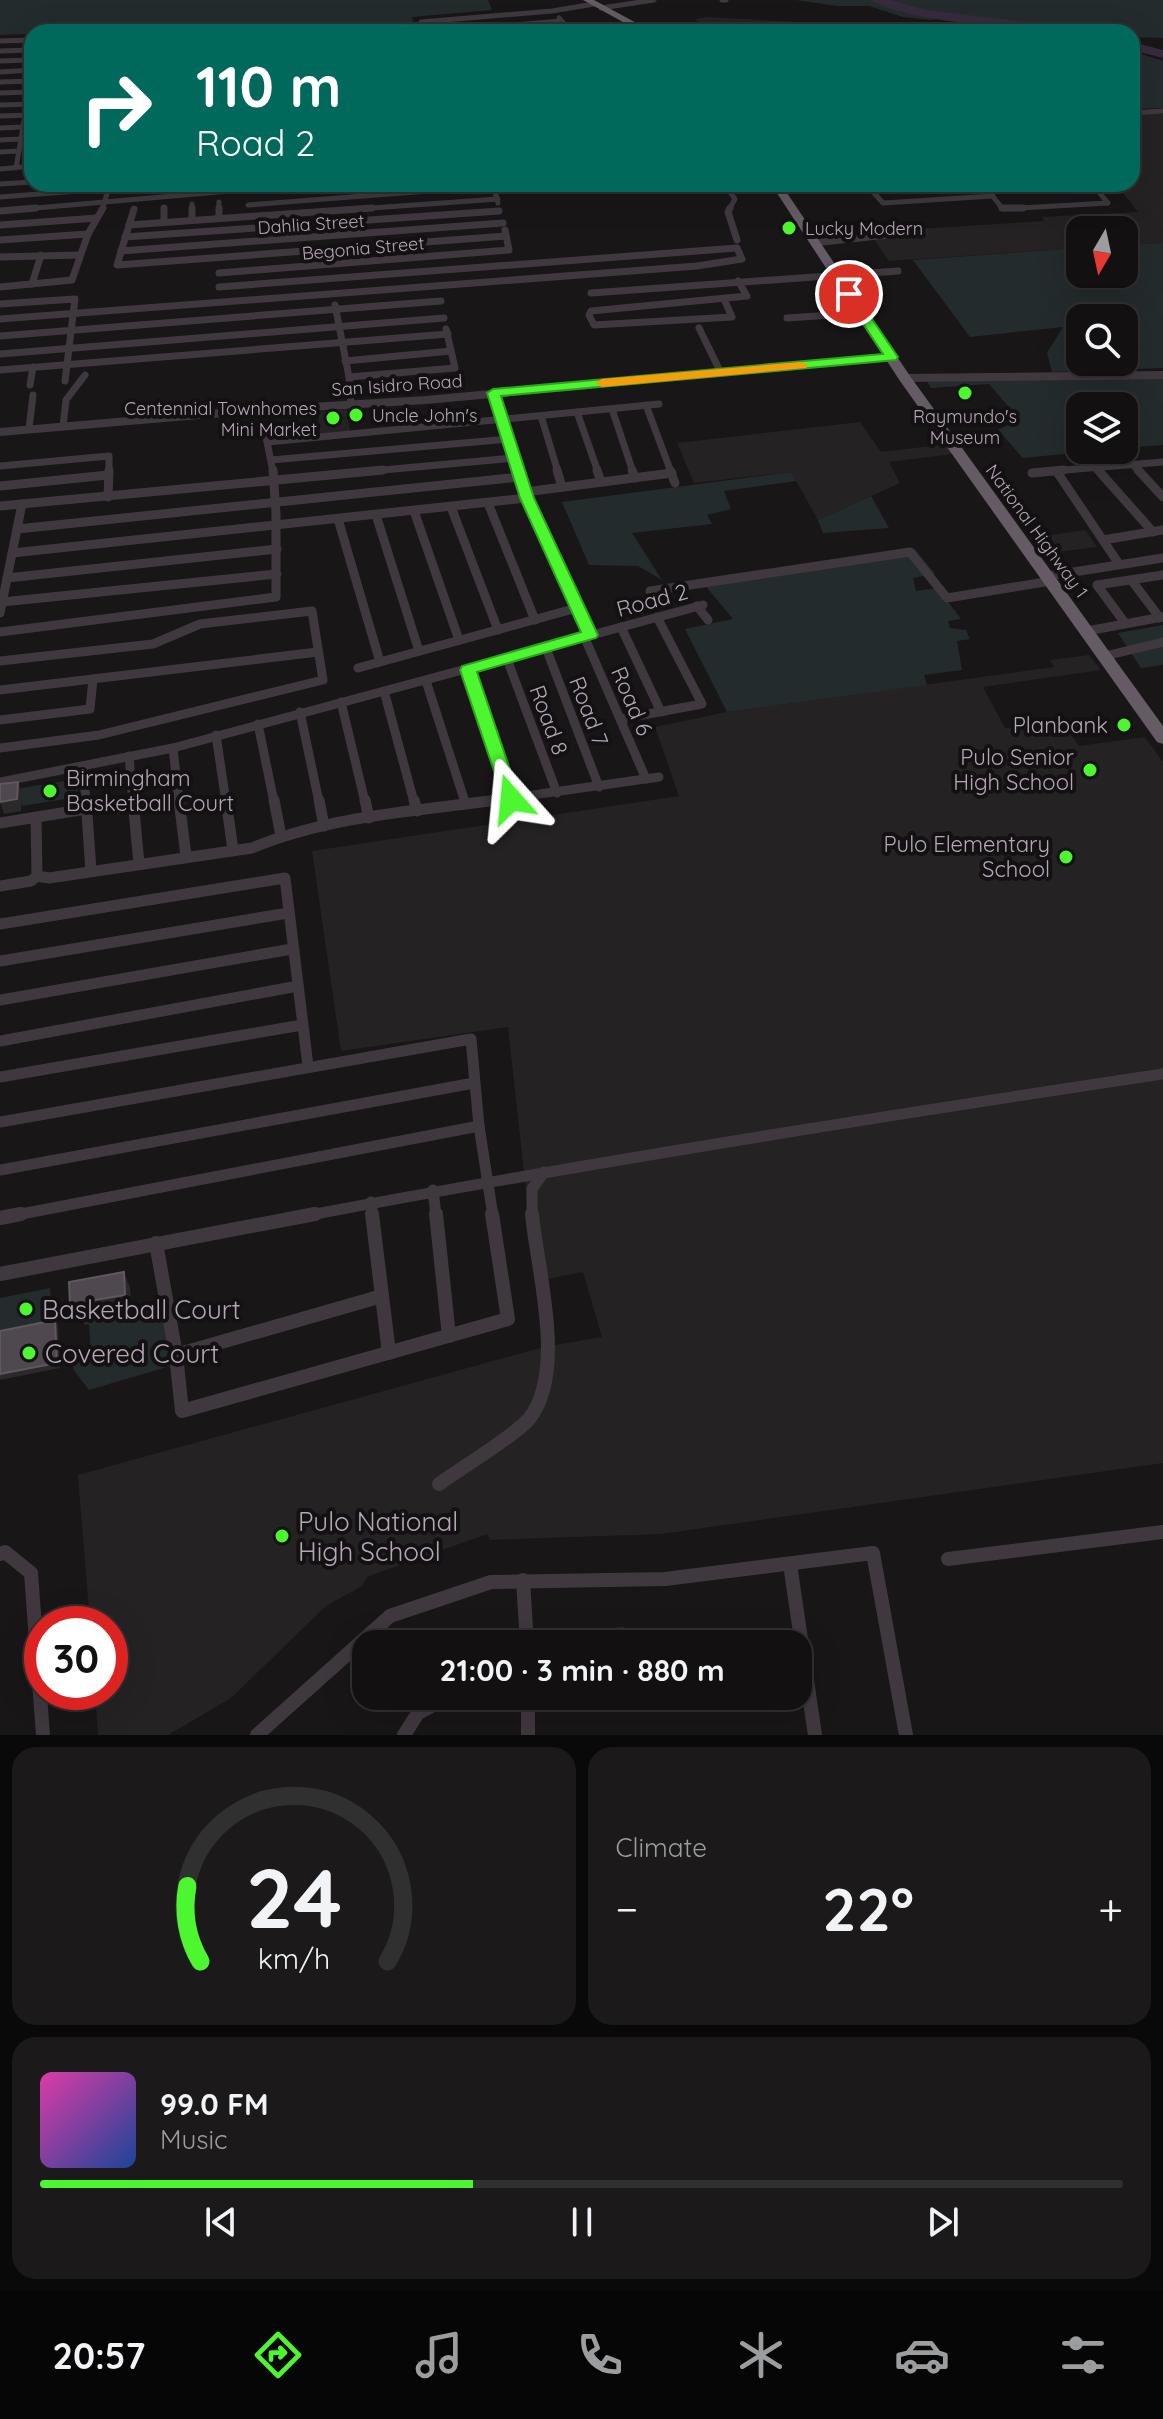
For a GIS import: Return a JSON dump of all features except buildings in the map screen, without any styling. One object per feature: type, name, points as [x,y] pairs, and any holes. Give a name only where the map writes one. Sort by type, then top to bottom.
[{"type":"highway","points":[[594,4],[633,24]]},
{"type":"highway","name":"National Highway 1","points":[[781,192],[905,378],[1163,738]]},
{"type":"street","points":[[421,24],[654,0]]},
{"type":"street","points":[[552,11],[564,24]]},
{"type":"street","points":[[525,24],[561,21]]},
{"type":"street","points":[[0,41],[24,40]]},
{"type":"street","points":[[0,51],[24,50]]},
{"type":"street","points":[[0,61],[24,60]]},
{"type":"street","points":[[0,72],[24,70]]},
{"type":"street","points":[[0,82],[24,81]]},
{"type":"street","points":[[0,93],[24,92]]},
{"type":"street","points":[[0,105],[24,104]]},
{"type":"street","points":[[1140,112],[1163,111]]},
{"type":"street","points":[[0,116],[24,115]]},
{"type":"street","points":[[0,128],[23,127],[16,168]]},
{"type":"street","points":[[0,140],[21,139]]},
{"type":"street","points":[[0,152],[19,151]]},
{"type":"street","points":[[0,169],[24,167]]},
{"type":"street","points":[[0,184],[24,182]]},
{"type":"street","points":[[0,197],[54,192]]},
{"type":"street","points":[[0,287],[72,280],[79,255],[105,204],[108,192]]},
{"type":"street","points":[[0,211],[228,192]]},
{"type":"street","points":[[327,192],[324,211],[327,238],[351,405]]},
{"type":"street","points":[[248,216],[248,202],[417,192]]},
{"type":"street","points":[[134,209],[117,265],[506,236],[495,192]]},
{"type":"street","points":[[730,192],[735,199],[728,212],[737,240]]},
{"type":"street","points":[[873,192],[883,203],[993,196]]},
{"type":"street","points":[[989,192],[1003,209],[1108,203],[1099,192]]},
{"type":"street","points":[[129,225],[498,199]]},
{"type":"street","points":[[219,202],[219,218]]},
{"type":"street","points":[[192,204],[192,220]]},
{"type":"street","points":[[164,207],[164,222]]},
{"type":"street","points":[[125,237],[499,211]]},
{"type":"street","points":[[0,225],[97,218]]},
{"type":"street","name":"Dahlia Street","points":[[121,251],[503,223]]},
{"type":"street","points":[[814,243],[923,231]]},
{"type":"street","points":[[0,240],[88,234]]},
{"type":"street","name":"Begonia Street","points":[[219,273],[509,250],[506,236]]},
{"type":"street","points":[[0,319],[742,259],[737,248],[219,287]]},
{"type":"street","points":[[709,250],[714,263]]},
{"type":"street","points":[[32,284],[41,255]]},
{"type":"street","points":[[0,267],[2,256],[79,255]]},
{"type":"street","points":[[220,259],[219,302],[226,351]]},
{"type":"street","points":[[349,377],[455,368],[434,271]]},
{"type":"street","points":[[591,293],[898,271]]},
{"type":"street","points":[[572,275],[575,284]]},
{"type":"street","points":[[540,277],[543,287]]},
{"type":"street","points":[[509,279],[511,290]]},
{"type":"street","points":[[478,281],[480,292]]},
{"type":"street","points":[[724,299],[732,317],[594,325],[589,315],[591,311],[747,296],[738,281]]},
{"type":"street","points":[[606,291],[615,309]]},
{"type":"street","points":[[0,304],[75,299],[65,381]]},
{"type":"street","points":[[0,336],[441,301]]},
{"type":"street","points":[[787,318],[862,313]]},
{"type":"street","points":[[0,354],[444,318]]},
{"type":"street","points":[[699,328],[721,373]]},
{"type":"street","points":[[0,370],[448,334]]},
{"type":"street","points":[[345,361],[451,351]]},
{"type":"street","name":"San Isidro Road","points":[[0,432],[351,405],[892,357]]},
{"type":"street","points":[[30,385],[33,367]]},
{"type":"street","points":[[63,426],[66,400],[85,375]]},
{"type":"street","points":[[905,378],[1163,375]]},
{"type":"street","name":"Road 6","points":[[493,393],[526,495],[584,622],[646,779]]},
{"type":"street","points":[[29,429],[33,395]]},
{"type":"street","points":[[0,632],[276,597],[276,525],[266,437],[659,404]]},
{"type":"street","points":[[646,405],[675,483]]},
{"type":"street","points":[[612,409],[635,478]]},
{"type":"street","points":[[577,412],[601,482]]},
{"type":"street","points":[[541,416],[562,487]]},
{"type":"street","points":[[271,460],[509,439]]},
{"type":"street","points":[[0,466],[109,456],[108,497]]},
{"type":"street","points":[[0,506],[514,458]]},
{"type":"street","points":[[1032,473],[1163,462]]},
{"type":"street","points":[[1133,465],[1163,497]]},
{"type":"street","points":[[1097,469],[1158,531]]},
{"type":"street","points":[[1057,472],[1119,564]]},
{"type":"street","points":[[12,553],[488,503],[562,487],[672,473]]},
{"type":"street","points":[[0,486],[108,475]]},
{"type":"street","points":[[17,529],[520,477]]},
{"type":"street","points":[[488,503],[535,620]]},
{"type":"street","points":[[0,613],[22,504]]},
{"type":"street","points":[[451,507],[498,630]]},
{"type":"street","points":[[414,511],[459,640]]},
{"type":"street","points":[[376,515],[419,651]]},
{"type":"street","points":[[338,519],[380,662]]},
{"type":"street","points":[[1103,540],[1158,531]]},
{"type":"street","points":[[7,578],[277,549]]},
{"type":"street","points":[[650,591],[910,552],[947,598],[1163,558]]},
{"type":"street","points":[[2,602],[277,574]]},
{"type":"street","points":[[1125,623],[1097,585],[1163,575]]},
{"type":"street","points":[[1087,631],[1161,617],[1132,581]]},
{"type":"street","name":"Road 2","points":[[0,782],[173,748],[700,605],[708,620]]},
{"type":"street","points":[[358,668],[577,608]]},
{"type":"street","points":[[0,661],[153,644],[200,624],[312,611],[323,680],[99,735],[0,748]]},
{"type":"street","points":[[621,719],[702,704],[657,617]]},
{"type":"street","points":[[621,627],[661,712]]},
{"type":"street","points":[[1105,656],[1163,642]]},
{"type":"street","name":"Road 7","points":[[546,648],[599,787]]},
{"type":"street","points":[[0,690],[318,652]]},
{"type":"street","name":"Road 8","points":[[507,659],[557,793]]},
{"type":"street","points":[[468,670],[511,799]]},
{"type":"street","points":[[0,720],[90,709],[93,679]]},
{"type":"street","points":[[426,681],[465,802]]},
{"type":"street","points":[[384,691],[417,811]]},
{"type":"street","points":[[341,702],[369,818]]},
{"type":"street","points":[[300,712],[324,826]]},
{"type":"street","points":[[258,724],[281,836]]},
{"type":"street","points":[[216,735],[233,850]]},
{"type":"street","points":[[173,748],[186,856]]},
{"type":"street","points":[[129,756],[139,864]]},
{"type":"street","points":[[83,766],[91,871]]},
{"type":"street","points":[[0,886],[31,881],[37,876],[49,878],[233,850],[266,844],[281,836],[324,826],[465,802],[511,799],[659,777]]},
{"type":"street","points":[[0,823],[86,809]]},
{"type":"street","points":[[36,818],[37,876]]},
{"type":"street","points":[[0,924],[285,878],[308,1066]]},
{"type":"street","points":[[0,961],[288,913]]},
{"type":"street","points":[[0,1000],[292,949]]},
{"type":"street","points":[[0,1041],[298,986]]},
{"type":"street","points":[[0,1077],[302,1025]]},
{"type":"street","points":[[0,1122],[471,1039],[479,1126],[508,1319],[182,1411],[176,1355],[156,1243]]},
{"type":"street","points":[[0,1274],[433,1190],[881,1116],[1163,1074]]},
{"type":"street","points":[[0,1170],[474,1083]]},
{"type":"street","points":[[0,1218],[479,1126]]},
{"type":"street","points":[[439,1484],[528,1420],[546,1383],[548,1353],[530,1198],[536,1180],[544,1172]]},
{"type":"street","points":[[433,1190],[449,1336]]},
{"type":"street","points":[[371,1202],[389,1353]]},
{"type":"street","points":[[176,1355],[382,1296]]},
{"type":"street","points":[[948,1559],[1163,1532]]},
{"type":"street","points":[[0,1554],[5,1552],[31,1573],[43,1735]]},
{"type":"street","points":[[257,1735],[390,1616],[491,1582],[665,1579],[873,1553],[906,1735]]},
{"type":"street","points":[[790,1564],[815,1735]]},
{"type":"street","points":[[523,1580],[526,1630]]},
{"type":"street","points":[[404,1735],[418,1713],[424,1710]]},
{"type":"street","points":[[528,1710],[528,1735]]},
{"type":"shaded area","points":[[0,0],[488,0],[492,10],[412,17],[413,24],[24,24],[24,34],[0,35]]},
{"type":"shaded area","points":[[796,0],[1163,0],[1163,38],[1140,37],[1140,24],[1016,24],[954,17],[930,20],[903,17],[869,6],[837,6]]},
{"type":"shaded area","points":[[708,17],[816,24],[701,24],[695,19]]},
{"type":"shaded area","points":[[857,22],[868,24],[816,24]]},
{"type":"shaded area","points":[[1140,54],[1163,61],[1163,108],[1140,109]]},
{"type":"shaded area","points":[[1140,114],[1163,114],[1163,243],[1138,244],[1138,216],[1066,216],[1066,249],[889,261],[869,232],[1044,221],[1042,217],[1138,212],[1122,192],[1140,192]]},
{"type":"shaded area","points":[[1163,243],[1163,368],[1138,369],[1138,304],[1066,304],[1066,371],[1052,372],[1047,353],[1063,327],[970,337],[913,260],[1066,249],[1066,288],[1138,288],[1138,244]]},
{"type":"shaded area","points":[[1163,377],[1163,445],[1138,447],[1138,392],[1066,392],[1066,454],[1023,458],[998,430],[1019,419],[989,384],[931,388],[926,380]]},
{"type":"shaded area","name":"Centennial Townhomes Mini Market","points":[[347,409],[350,433],[320,436],[318,412]]},
{"type":"shaded area","points":[[860,422],[881,452],[948,444],[953,454],[889,462],[900,483],[818,520],[791,472],[694,483],[677,443]]},
{"type":"shaded area","points":[[791,472],[796,481],[724,491],[731,509],[707,515],[712,524],[632,533],[662,580],[638,566],[589,565],[562,502]]},
{"type":"shaded area","points":[[871,496],[889,528],[823,533],[818,520]]},
{"type":"shaded area","points":[[1085,530],[1097,547],[1042,554],[1030,538]]},
{"type":"shaded area","points":[[914,548],[935,574],[913,578],[916,591],[938,588],[961,619],[948,621],[950,628],[966,630],[970,639],[957,641],[962,670],[924,675],[927,685],[727,712],[685,629],[733,619],[702,582]]},
{"type":"shaded area","points":[[1163,625],[1163,665],[1141,668],[1118,633]]},
{"type":"shaded area","points":[[1089,655],[1101,670],[983,687],[1005,728],[1065,726],[1079,746],[1145,737],[1163,762],[1163,1463],[661,1534],[490,1540],[487,1534],[367,1577],[362,1586],[326,1606],[231,1698],[168,1735],[98,1735],[96,1710],[128,1710],[128,1606],[89,1606],[78,1475],[544,1347],[602,1337],[583,1272],[536,1281],[508,1027],[341,1051],[312,851],[679,796],[655,727],[727,712],[1054,667],[1050,660]]},
{"type":"shaded area","name":"Birmingham Basketball Court","points":[[77,779],[78,797],[22,806],[21,788]]},
{"type":"shaded area","name":"Basketball Court","points":[[50,1288],[52,1320],[0,1331],[0,1298]]},
{"type":"shaded area","points":[[167,1306],[177,1364],[89,1390],[73,1369],[75,1358],[91,1353],[89,1324]]},
{"type":"shaded area","points":[[624,1627],[624,1630],[591,1630]]},
{"type":"waterway","points":[[877,0],[925,13],[1013,24]]},
{"type":"waterway","points":[[1140,48],[1163,54]]},
{"type":"slow traffic","points":[[602,383],[801,365]]},
{"type":"place","name":"Lucky Modern","points":[[789,228]]},
{"type":"place","name":"Raymundo's Museum","points":[[965,393]]},
{"type":"place","name":"Uncle John's","points":[[356,415]]},
{"type":"place","name":"Centennial Townhomes Mini Market","points":[[333,418]]},
{"type":"place","name":"Planbank","points":[[1124,725]]},
{"type":"place","name":"Pulo Senior High School","points":[[1090,770]]},
{"type":"place","name":"Birmingham Basketball Court","points":[[50,791]]},
{"type":"place","name":"Pulo Elementary School","points":[[1066,857]]},
{"type":"place","name":"Basketball Court","points":[[26,1309]]},
{"type":"place","name":"Covered Court","points":[[29,1353]]},
{"type":"place","name":"Pulo National High School","points":[[282,1536]]},
{"type":"route","points":[[511,799],[468,670],[590,635],[527,498],[493,393],[892,357],[849,294]]}]
